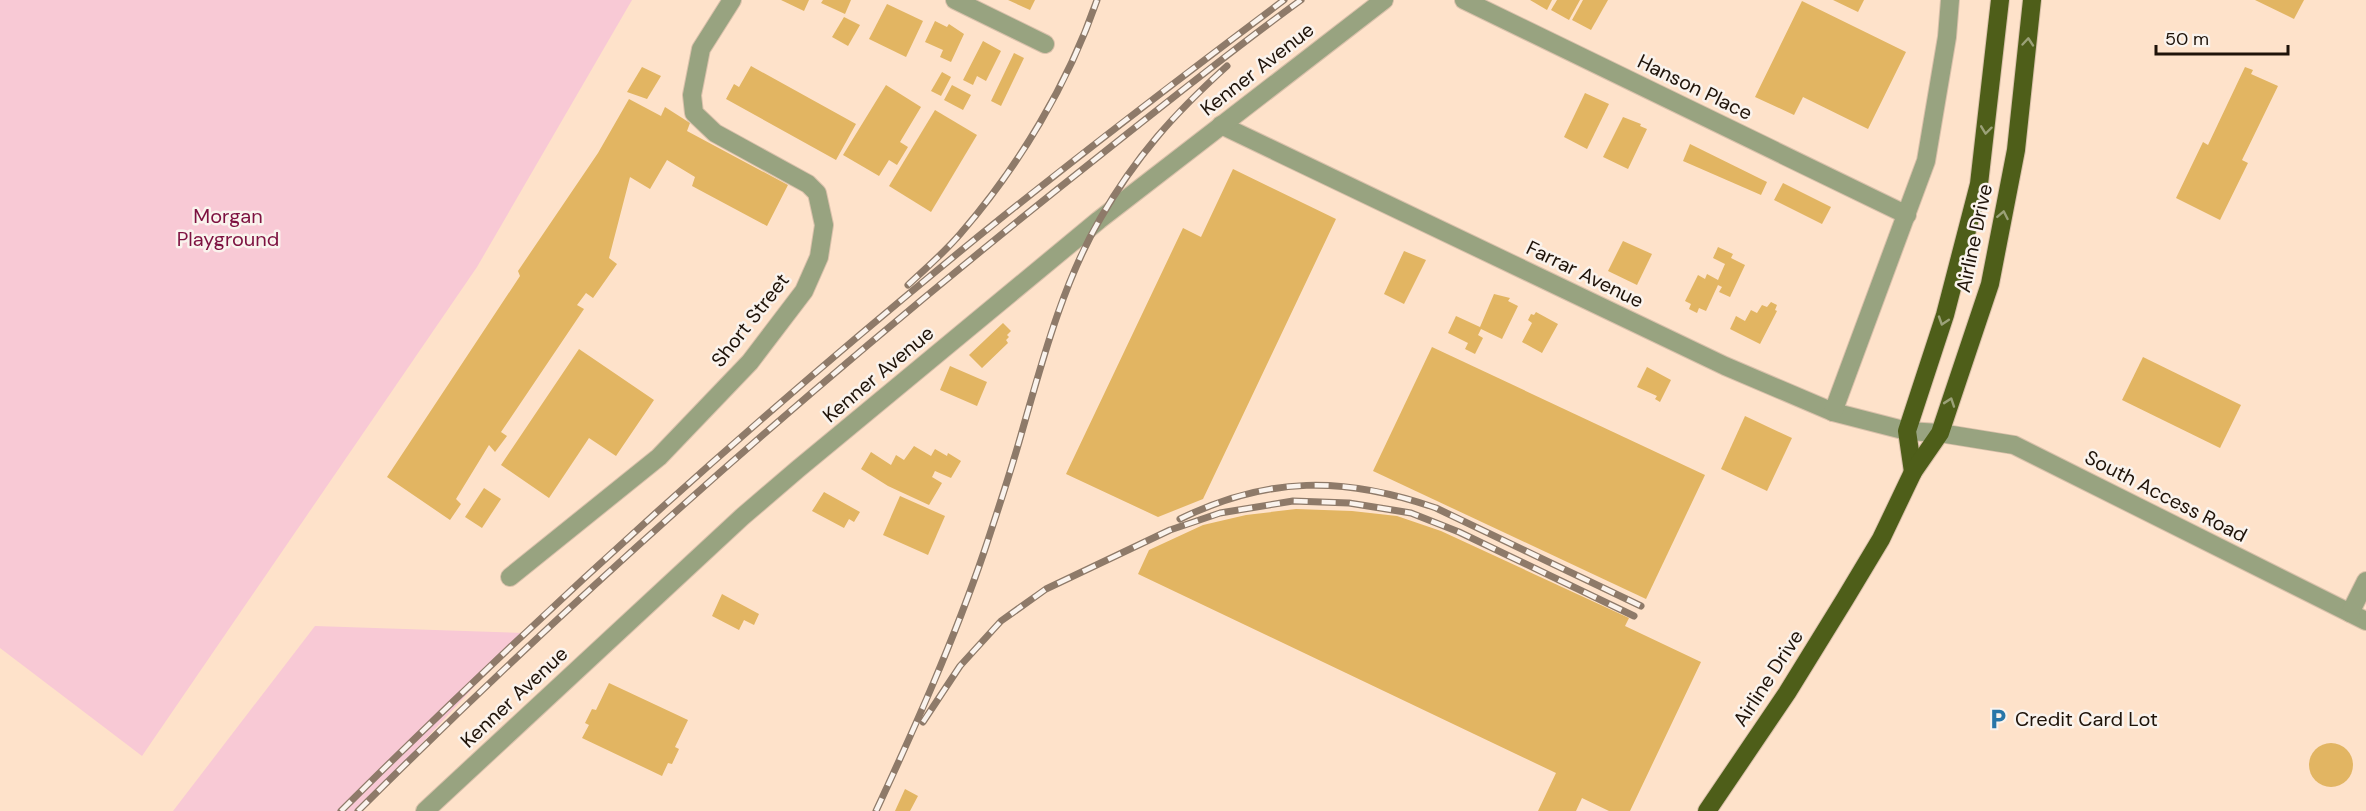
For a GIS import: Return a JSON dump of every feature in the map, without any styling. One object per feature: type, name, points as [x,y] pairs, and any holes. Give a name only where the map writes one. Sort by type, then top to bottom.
[{"type":"highway","name":"Airline Drive","points":[[1913,472],[1907,431],[1946,315],[1979,184],[2000,0]]},
{"type":"highway","name":"Airline Drive","points":[[1707,811],[1787,693],[1845,599],[1881,539],[1913,472],[1940,433],[1990,284],[2016,150],[2032,0]]},
{"type":"street","name":"Short Street","points":[[510,578],[659,457],[750,362],[804,291],[819,257],[824,225],[817,193],[808,184],[715,133],[694,113],[692,95],[702,49],[732,0]]},
{"type":"street","points":[[956,0],[1045,44]]},
{"type":"street","name":"Kenner Avenue","points":[[425,811],[758,503],[1099,220],[1384,0]]},
{"type":"street","name":"Hanson Place","points":[[1464,0],[1907,215]]},
{"type":"street","points":[[1833,412],[1926,161],[1947,38],[1950,0]]},
{"type":"street","name":"Farrar Avenue","points":[[1221,125],[1725,366],[1833,412],[1907,431],[1940,433]]},
{"type":"street","name":"South Access Road","points":[[1940,433],[2014,445],[2358,617]]},
{"type":"street","points":[[2358,617],[2366,581]]},
{"type":"green space","name":"Morgan Playground","points":[[0,0],[632,0],[477,267],[142,756],[0,648]]},
{"type":"green space","points":[[315,626],[524,633],[359,811],[173,811]]},
{"type":"building","points":[[781,0],[809,0],[804,11]]},
{"type":"building","points":[[823,0],[851,0],[845,14],[821,3]]},
{"type":"building","points":[[1008,0],[1035,0],[1030,10]]},
{"type":"building","points":[[1530,0],[1552,0],[1547,10]]},
{"type":"building","points":[[1557,0],[1580,0],[1569,20],[1551,10]]},
{"type":"building","points":[[1583,0],[1608,0],[1591,30],[1572,20]]},
{"type":"building","points":[[1833,0],[1864,0],[1858,12]]},
{"type":"building","points":[[2255,0],[2304,0],[2294,19]]},
{"type":"building","points":[[1802,1],[1906,52],[1868,129],[1803,97],[1794,115],[1755,97]]},
{"type":"building","points":[[887,4],[923,21],[906,57],[869,39]]},
{"type":"building","points":[[844,17],[860,25],[848,46],[832,37]]},
{"type":"building","points":[[935,21],[947,27],[949,24],[964,34],[951,62],[940,57],[943,50],[925,42]]},
{"type":"building","points":[[983,41],[1001,51],[986,81],[977,76],[973,85],[963,80]]},
{"type":"building","points":[[1014,53],[1024,58],[1001,106],[991,101]]},
{"type":"building","points":[[751,66],[856,124],[836,160],[726,99],[734,84],[739,87]]},
{"type":"building","points":[[642,67],[661,76],[647,99],[627,92]]},
{"type":"building","points":[[2245,67],[2253,70],[2251,74],[2278,86],[2242,160],[2248,163],[2220,220],[2176,198],[2203,142],[2208,145]]},
{"type":"building","points":[[942,72],[951,77],[941,96],[931,91]]},
{"type":"building","points":[[886,85],[921,107],[900,142],[908,147],[897,165],[889,160],[879,176],[843,155]]},
{"type":"building","points":[[952,85],[971,95],[963,110],[944,100]]},
{"type":"building","points":[[1585,93],[1609,104],[1587,149],[1564,137]]},
{"type":"building","points":[[629,99],[661,116],[665,107],[690,123],[687,131],[788,185],[767,226],[692,186],[695,177],[667,160],[650,189],[630,177],[609,258],[617,264],[593,298],[586,293],[577,305],[584,309],[501,432],[507,436],[495,452],[489,445],[456,499],[461,504],[450,520],[387,477],[520,276],[518,271],[598,153]]},
{"type":"building","points":[[935,110],[977,135],[931,212],[889,186]]},
{"type":"building","points":[[1623,117],[1647,129],[1628,169],[1603,157]]},
{"type":"building","points":[[1690,144],[1767,182],[1761,195],[1683,161]]},
{"type":"building","points":[[1233,169],[1336,219],[1203,499],[1158,517],[1066,474],[1183,228],[1201,237]]},
{"type":"building","points":[[1783,183],[1831,207],[1822,224],[1774,200]]},
{"type":"building","points":[[1623,241],[1652,254],[1637,285],[1608,271]]},
{"type":"building","points":[[1718,247],[1733,254],[1731,258],[1745,265],[1730,297],[1719,292],[1722,287],[1718,285],[1706,311],[1699,308],[1697,313],[1689,309],[1691,304],[1685,301],[1698,275],[1705,279],[1707,274],[1718,280],[1725,264],[1713,258]]},
{"type":"building","points":[[1404,251],[1426,260],[1404,304],[1384,294]]},
{"type":"building","points":[[1494,294],[1510,298],[1508,301],[1518,306],[1502,339],[1481,329],[1478,335],[1483,338],[1475,354],[1465,349],[1468,343],[1448,333],[1456,316],[1480,327]]},
{"type":"building","points":[[1771,302],[1777,305],[1775,310],[1777,311],[1760,344],[1730,329],[1736,316],[1745,321],[1751,310],[1757,313],[1762,305],[1767,307]]},
{"type":"building","points":[[1536,312],[1558,324],[1542,353],[1522,342],[1532,323],[1528,320],[1531,314],[1534,315]]},
{"type":"building","points":[[1003,323],[1011,331],[1007,335],[1008,343],[982,368],[969,355]]},
{"type":"building","points":[[1432,347],[1705,475],[1646,599],[1373,471]]},
{"type":"building","points":[[579,349],[654,400],[616,456],[589,438],[549,498],[501,465]]},
{"type":"building","points":[[2143,357],[2241,405],[2220,448],[2122,400]]},
{"type":"building","points":[[950,366],[987,382],[977,406],[940,390]]},
{"type":"building","points":[[1647,367],[1671,380],[1660,402],[1655,399],[1657,396],[1637,387]]},
{"type":"building","points":[[1745,416],[1792,438],[1767,491],[1721,469]]},
{"type":"building","points":[[914,446],[931,456],[935,449],[947,456],[948,453],[961,461],[951,478],[935,471],[932,477],[942,483],[929,505],[888,486],[861,469],[871,452],[891,465],[896,455],[904,460]]},
{"type":"building","points":[[484,488],[501,499],[482,528],[465,517]]},
{"type":"building","points":[[824,492],[860,512],[854,522],[849,519],[844,528],[812,511]]},
{"type":"building","points":[[900,496],[945,516],[928,555],[883,535]]},
{"type":"building","points":[[1296,509],[1352,511],[1397,516],[1441,531],[1629,618],[1625,626],[1701,662],[1630,811],[1609,811],[1582,798],[1576,811],[1538,811],[1556,773],[1138,574],[1149,550],[1203,525],[1246,515]]},
{"type":"building","points":[[722,594],[759,614],[754,625],[744,620],[739,630],[712,616]]},
{"type":"building","points":[[609,683],[688,720],[675,747],[679,749],[672,764],[668,763],[662,776],[582,738],[589,725],[585,723],[592,709],[596,710]]},
{"type":"building","points":[[2331,743],[2346,750],[2353,765],[2346,780],[2331,787],[2316,780],[2309,765],[2316,750]]},
{"type":"building","points":[[905,789],[918,796],[910,811],[895,811]]},
{"type":"railway","points":[[908,285],[961,233],[1022,152],[1057,93],[1097,0]]},
{"type":"railway","points":[[341,811],[491,665],[645,522],[882,316],[1042,185],[1284,0]]},
{"type":"railway","points":[[358,811],[441,729],[611,570],[785,415],[1054,192],[1208,70],[1301,0]]},
{"type":"railway","points":[[876,811],[960,618],[1008,479],[1054,324],[1087,244],[1114,196],[1142,156],[1173,119],[1227,66]]},
{"type":"railway","points":[[1180,519],[1212,505],[1275,488],[1306,485],[1370,490],[1436,508],[1641,606]]},
{"type":"railway","points":[[923,722],[960,666],[1001,621],[1046,589],[1170,530],[1220,513],[1293,501],[1349,503],[1411,513],[1459,532],[1634,616]]},
{"type":"place","name":"Credit Card Lot","points":[[1998,719]]}]
